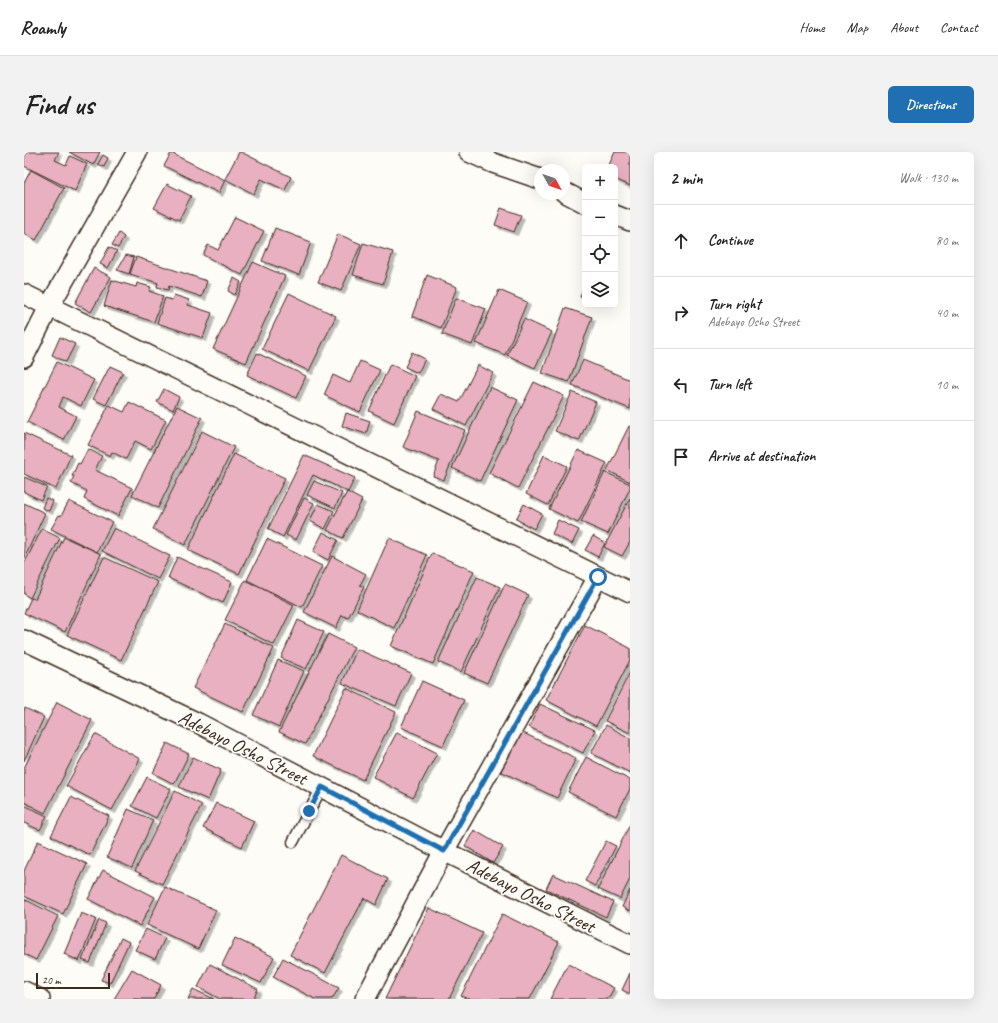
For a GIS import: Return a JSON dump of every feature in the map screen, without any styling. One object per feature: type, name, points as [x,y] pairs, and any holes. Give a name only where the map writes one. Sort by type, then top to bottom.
[{"type":"street","points":[[24,357],[49,307],[137,152]]},
{"type":"street","points":[[468,152],[493,163],[534,177]]},
{"type":"street","points":[[570,195],[582,201]]},
{"type":"street","points":[[618,216],[630,221]]},
{"type":"street","points":[[24,294],[630,592]]},
{"type":"street","points":[[365,999],[444,851],[598,577]]},
{"type":"street","name":"Adebayo Osho Street","points":[[24,640],[198,723],[444,851],[630,944]]},
{"type":"street","points":[[24,991],[40,999]]},
{"type":"lane","points":[[293,842],[322,787]]},
{"type":"building","points":[[27,152],[59,152],[55,160],[66,165],[70,156],[87,164],[75,191],[24,166],[24,158]]},
{"type":"building","points":[[69,152],[100,152],[93,165]]},
{"type":"building","points":[[239,152],[291,177],[285,190],[261,179],[254,194],[225,179]]},
{"type":"building","points":[[615,152],[630,152],[630,186],[618,180],[618,164],[609,164]]},
{"type":"building","points":[[171,153],[225,180],[219,193],[164,166]]},
{"type":"building","points":[[103,155],[108,158],[104,167],[98,164]]},
{"type":"building","points":[[31,170],[64,188],[36,240],[24,233],[24,183]]},
{"type":"building","points":[[167,184],[191,196],[179,220],[154,208]]},
{"type":"building","points":[[501,208],[521,215],[514,232],[495,225]]},
{"type":"building","points":[[235,217],[264,231],[242,275],[203,255],[208,245],[218,250]]},
{"type":"building","points":[[275,228],[311,242],[299,275],[262,261]]},
{"type":"building","points":[[119,233],[124,237],[118,248],[112,245]]},
{"type":"building","points":[[338,234],[361,244],[341,291],[318,282]]},
{"type":"building","points":[[363,243],[393,252],[383,284],[353,275]]},
{"type":"building","points":[[109,247],[117,251],[108,268],[100,264]]},
{"type":"building","points":[[126,255],[134,257],[129,274],[117,270]]},
{"type":"building","points":[[136,257],[207,281],[202,297],[169,286],[168,290],[157,287],[158,283],[130,274]]},
{"type":"building","points":[[253,262],[285,276],[246,363],[213,349]]},
{"type":"building","points":[[94,268],[111,277],[91,312],[75,303]]},
{"type":"building","points":[[427,275],[457,287],[441,328],[412,316]]},
{"type":"building","points":[[234,278],[241,282],[235,295],[228,291]]},
{"type":"building","points":[[112,280],[136,287],[137,283],[151,287],[149,291],[163,296],[154,322],[104,306]]},
{"type":"building","points":[[499,290],[527,302],[505,355],[476,343]]},
{"type":"building","points":[[289,293],[336,316],[309,371],[262,349]]},
{"type":"building","points":[[174,295],[189,300],[188,305],[212,313],[203,338],[157,323],[165,298],[172,300]]},
{"type":"building","points":[[456,298],[486,309],[472,345],[442,334]]},
{"type":"building","points":[[565,308],[592,317],[569,382],[542,373]]},
{"type":"building","points":[[524,319],[552,332],[535,368],[507,355]]},
{"type":"building","points":[[60,337],[75,344],[66,362],[52,355]]},
{"type":"building","points":[[412,352],[425,359],[418,373],[405,367]]},
{"type":"building","points":[[257,353],[306,376],[296,398],[247,375]]},
{"type":"building","points":[[583,360],[630,380],[630,409],[572,385]]},
{"type":"building","points":[[360,361],[380,370],[360,412],[324,395],[333,375],[350,383]]},
{"type":"building","points":[[57,362],[94,380],[81,406],[63,397],[59,407],[76,416],[64,440],[27,422]]},
{"type":"building","points":[[390,364],[415,376],[394,423],[369,411]]},
{"type":"building","points":[[478,365],[493,373],[466,426],[433,409],[441,394],[459,402]]},
{"type":"building","points":[[110,366],[123,372],[106,405],[93,399]]},
{"type":"building","points":[[534,382],[564,396],[518,488],[489,473]]},
{"type":"building","points":[[490,387],[518,400],[480,481],[452,468]]},
{"type":"building","points":[[164,389],[179,397],[173,410],[157,402]]},
{"type":"building","points":[[572,392],[596,402],[579,441],[555,431]]},
{"type":"building","points":[[129,402],[166,420],[151,449],[135,441],[126,459],[112,452],[110,456],[88,445],[109,405],[124,412]]},
{"type":"building","points":[[177,406],[202,418],[158,508],[132,495]]},
{"type":"building","points":[[418,411],[465,430],[444,480],[433,476],[439,461],[403,447]]},
{"type":"building","points":[[346,413],[370,421],[366,434],[342,426]]},
{"type":"building","points":[[630,426],[630,482],[607,470]]},
{"type":"building","points":[[202,431],[234,447],[185,545],[153,529]]},
{"type":"building","points":[[24,433],[71,455],[56,489],[24,474]]},
{"type":"building","points":[[88,449],[102,456],[95,470],[132,488],[118,516],[84,499],[87,491],[71,483],[74,476],[72,476],[78,463],[80,464]]},
{"type":"building","points":[[578,450],[607,463],[578,523],[549,509]]},
{"type":"building","points":[[234,454],[285,478],[239,574],[188,550]]},
{"type":"building","points":[[304,455],[355,478],[348,492],[313,475],[283,537],[268,529]]},
{"type":"building","points":[[544,455],[567,466],[548,505],[526,494]]},
{"type":"building","points":[[605,472],[630,484],[630,488],[608,534],[581,522]]},
{"type":"building","points":[[24,477],[47,487],[41,500],[24,492]]},
{"type":"building","points":[[314,481],[342,493],[335,508],[307,495]]},
{"type":"building","points":[[347,492],[362,500],[343,538],[327,530]]},
{"type":"building","points":[[46,498],[53,501],[49,511],[42,508]]},
{"type":"building","points":[[304,498],[314,503],[296,540],[286,535]]},
{"type":"building","points":[[630,498],[630,542],[622,556],[604,547]]},
{"type":"building","points":[[69,501],[112,522],[97,552],[51,529],[59,515],[61,516]]},
{"type":"building","points":[[24,503],[45,513],[24,559]]},
{"type":"building","points":[[318,504],[334,511],[325,529],[310,521]]},
{"type":"building","points":[[524,504],[542,514],[534,529],[516,519]]},
{"type":"building","points":[[558,520],[579,530],[572,544],[552,534]]},
{"type":"building","points":[[114,528],[170,556],[158,579],[102,551]]},
{"type":"building","points":[[42,529],[60,538],[30,598],[24,594],[24,564]]},
{"type":"building","points":[[323,532],[338,540],[328,560],[313,552]]},
{"type":"building","points":[[593,536],[605,543],[598,557],[585,550]]},
{"type":"building","points":[[64,537],[101,554],[65,632],[24,613],[31,598],[35,599]]},
{"type":"building","points":[[389,538],[427,555],[394,628],[357,610]]},
{"type":"building","points":[[267,539],[322,566],[302,607],[247,580]]},
{"type":"building","points":[[432,553],[474,571],[433,664],[391,646]]},
{"type":"building","points":[[332,556],[366,574],[360,585],[364,587],[348,618],[342,615],[336,628],[304,612]]},
{"type":"building","points":[[104,557],[158,582],[121,660],[67,635]]},
{"type":"building","points":[[177,557],[232,582],[223,603],[168,578]]},
{"type":"building","points":[[477,577],[500,587],[461,672],[438,662]]},
{"type":"building","points":[[245,580],[294,605],[274,645],[225,620]]},
{"type":"building","points":[[505,584],[528,595],[487,683],[464,673]]},
{"type":"building","points":[[298,620],[324,632],[306,669],[281,658]]},
{"type":"building","points":[[225,624],[274,648],[243,712],[193,688]]},
{"type":"building","points":[[585,625],[630,648],[630,660],[596,726],[546,700]]},
{"type":"building","points":[[328,634],[354,647],[305,744],[279,732]]},
{"type":"building","points":[[357,649],[411,673],[396,706],[342,683]]},
{"type":"building","points":[[278,660],[304,671],[279,727],[253,715]]},
{"type":"building","points":[[630,672],[630,733],[605,721]]},
{"type":"building","points":[[422,681],[464,700],[443,746],[401,727]]},
{"type":"building","points":[[346,688],[396,712],[363,780],[313,756]]},
{"type":"building","points":[[57,702],[92,720],[45,813],[24,802],[24,768]]},
{"type":"building","points":[[540,704],[595,730],[583,753],[529,727]]},
{"type":"building","points":[[25,708],[44,717],[24,761],[24,711]]},
{"type":"building","points":[[606,725],[630,738],[630,773],[591,753]]},
{"type":"building","points":[[517,730],[576,758],[557,798],[498,770]]},
{"type":"building","points":[[397,732],[437,753],[413,798],[373,777]]},
{"type":"building","points":[[95,734],[140,759],[112,810],[66,786]]},
{"type":"building","points":[[167,743],[189,754],[174,784],[153,773]]},
{"type":"building","points":[[193,757],[221,770],[208,800],[179,787]]},
{"type":"building","points":[[586,757],[630,780],[630,789],[616,816],[568,792]]},
{"type":"building","points":[[147,777],[171,789],[156,818],[132,806]]},
{"type":"building","points":[[175,791],[202,805],[162,884],[135,871]]},
{"type":"building","points":[[71,797],[109,816],[90,855],[51,836]]},
{"type":"building","points":[[216,803],[254,821],[242,847],[203,828]]},
{"type":"building","points":[[24,805],[47,816],[40,830],[24,823]]},
{"type":"building","points":[[128,809],[153,820],[132,868],[107,857]]},
{"type":"building","points":[[630,824],[630,879],[620,899],[598,889]]},
{"type":"building","points":[[474,830],[503,847],[493,863],[465,846]]},
{"type":"building","points":[[38,841],[87,864],[63,914],[24,896],[24,871]]},
{"type":"building","points":[[606,841],[616,846],[595,886],[585,881]]},
{"type":"building","points":[[341,855],[388,879],[376,905],[364,898],[325,973],[290,955]]},
{"type":"building","points":[[103,870],[155,897],[140,926],[88,899]]},
{"type":"building","points":[[553,874],[613,902],[606,917],[546,889]]},
{"type":"building","points":[[165,887],[216,910],[198,949],[147,925]]},
{"type":"building","points":[[630,890],[630,911],[622,907]]},
{"type":"building","points":[[24,899],[58,916],[36,960],[24,954]]},
{"type":"building","points":[[429,908],[482,933],[449,999],[385,999]]},
{"type":"building","points":[[81,913],[96,919],[79,961],[64,954]]},
{"type":"building","points":[[502,914],[559,942],[530,999],[468,999],[461,996]]},
{"type":"building","points":[[99,920],[106,923],[90,963],[82,960]]},
{"type":"building","points":[[146,929],[165,938],[155,959],[135,950]]},
{"type":"building","points":[[121,938],[129,942],[110,983],[101,980]]},
{"type":"building","points":[[235,938],[274,957],[261,983],[222,965]]},
{"type":"building","points":[[283,958],[339,988],[332,999],[315,999],[273,977]]},
{"type":"building","points":[[210,964],[258,989],[253,999],[220,999],[198,987]]},
{"type":"building","points":[[568,964],[614,988],[608,999],[550,999]]},
{"type":"building","points":[[132,969],[161,985],[154,999],[114,999]]},
{"type":"building","points":[[630,973],[630,994],[622,990]]},
{"type":"building","points":[[193,989],[214,999],[188,999]]},
{"type":"route","points":[[309,811],[322,787],[444,851],[598,577]]}]
